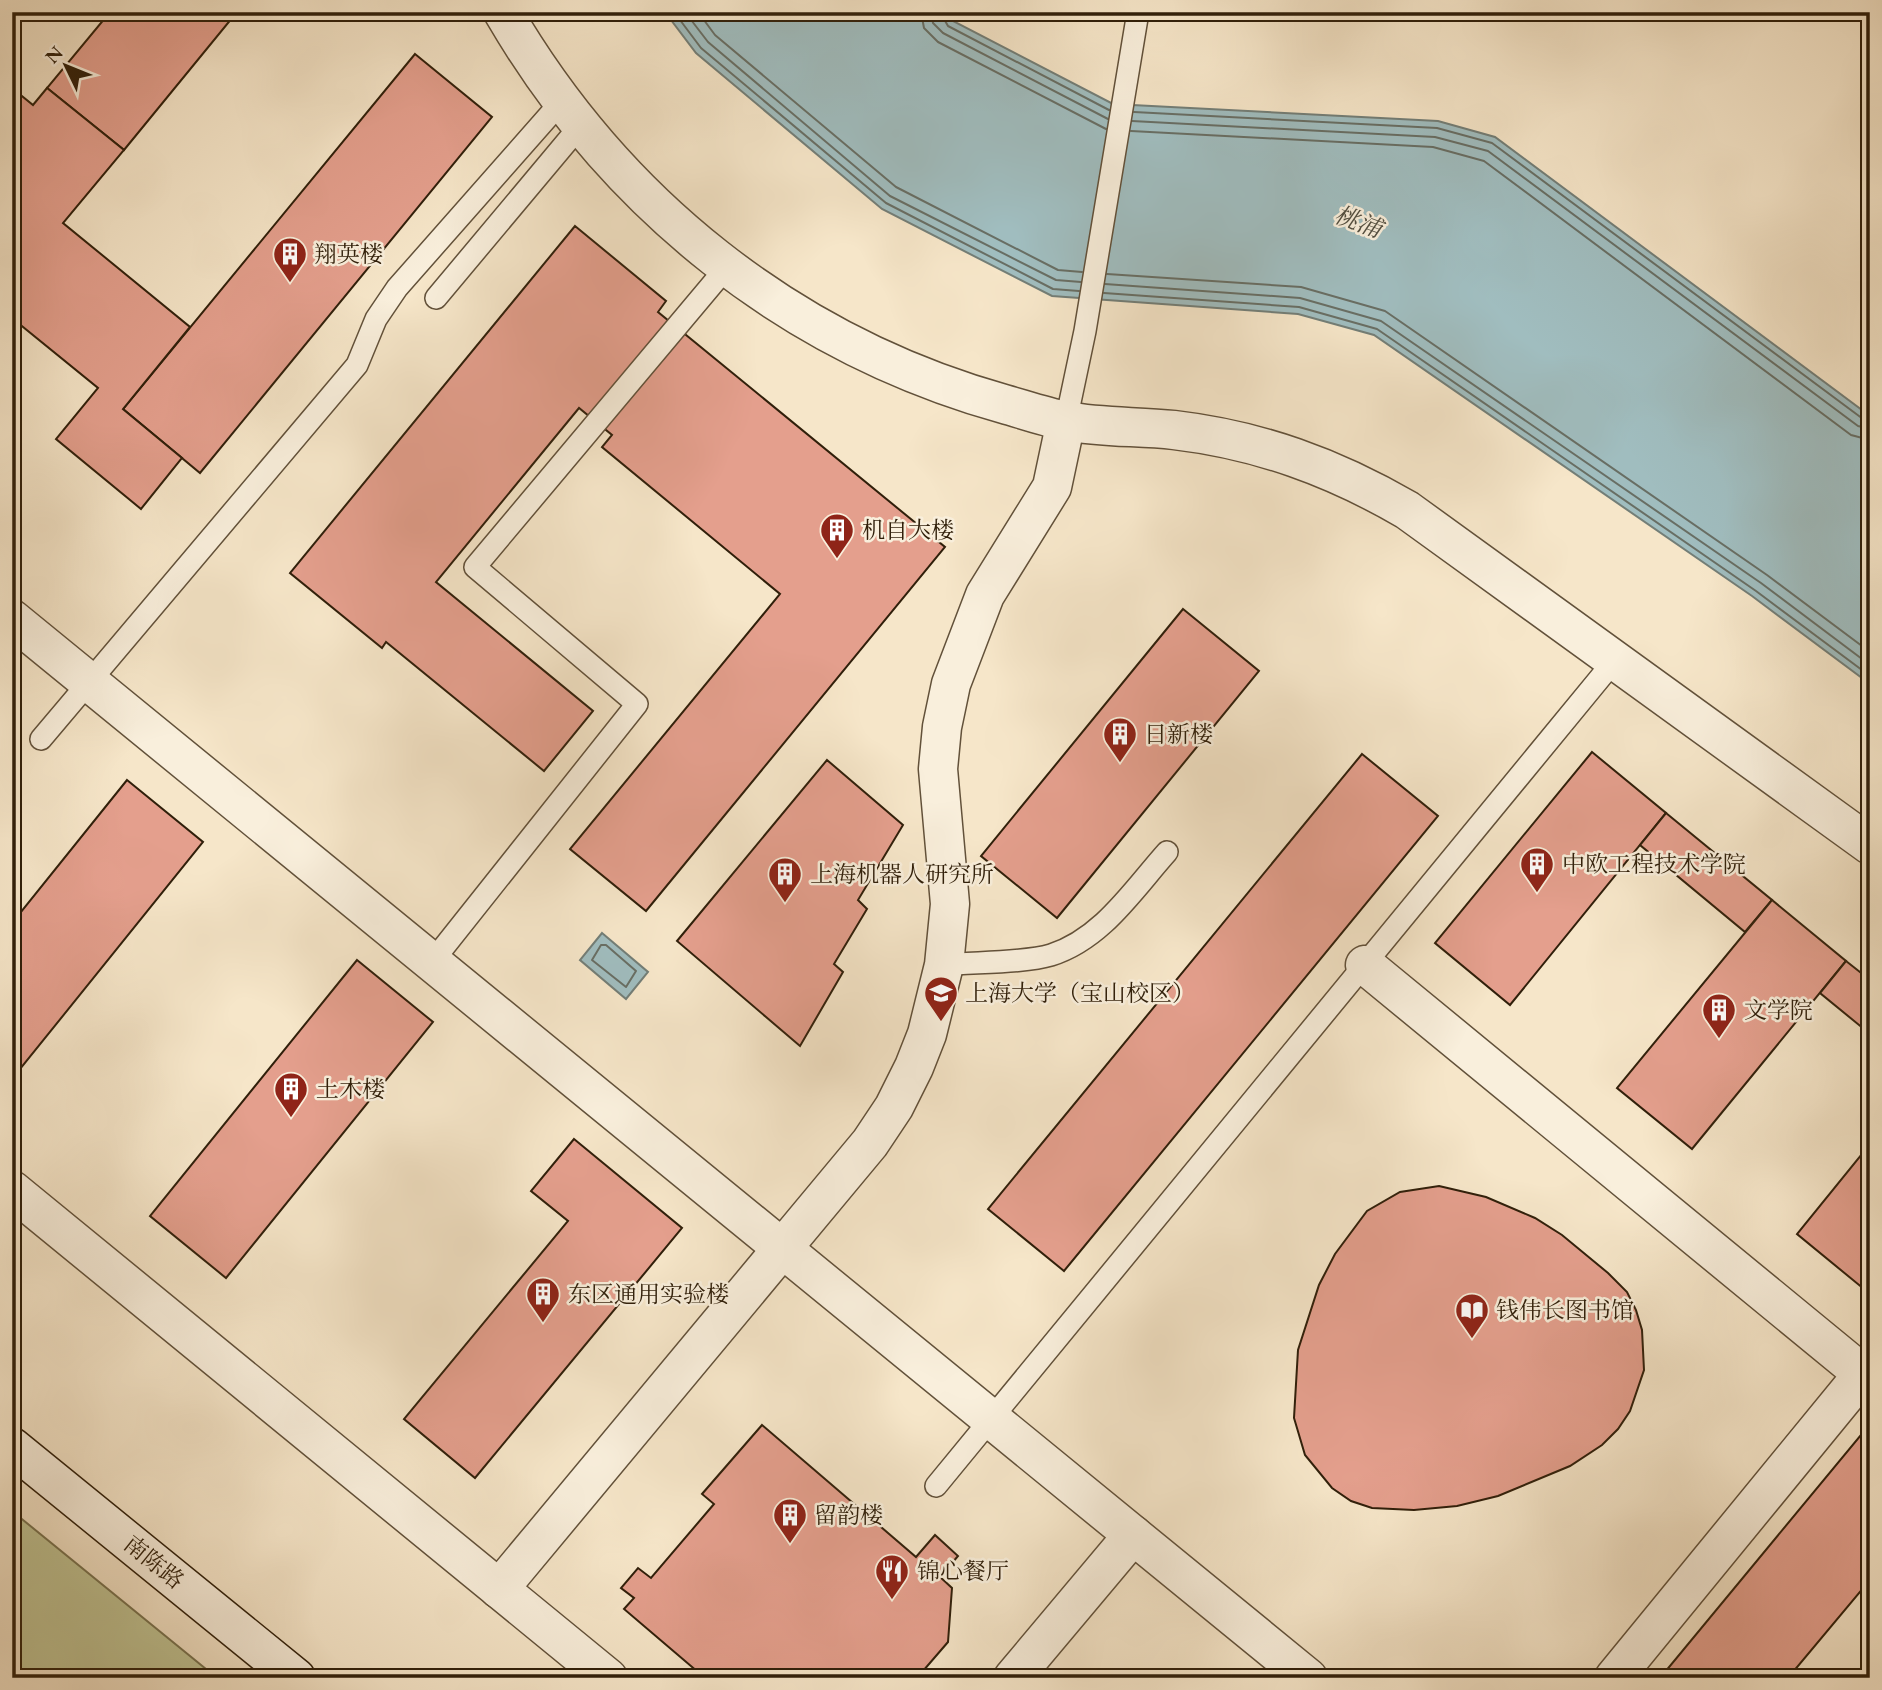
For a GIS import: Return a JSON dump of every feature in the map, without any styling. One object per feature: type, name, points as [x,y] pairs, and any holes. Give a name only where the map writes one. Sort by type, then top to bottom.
[{"type":"street","points":[[503,12],[570,114],[640,192],[726,268],[778,305],[879,360],[933,382],[1066,421],[1214,436],[1271,449],[1335,472],[1407,510],[1870,845]]},
{"type":"street","points":[[499,1589],[870,1143],[894,1107],[928,1034],[944,965],[950,904],[939,769],[949,694],[985,595],[1052,487],[1066,421]]},
{"type":"street","points":[[12,619],[1308,1678]]},
{"type":"street","points":[[1365,965],[1863,1374],[1614,1678]]},
{"type":"street","points":[[12,1190],[608,1678]]},
{"type":"street","name":"南陈路","points":[[12,1447],[296,1678]]},
{"type":"street","points":[[1013,1678],[1133,1535]]},
{"type":"lane","points":[[1066,421],[1085,331],[1138,12]]},
{"type":"lane","points":[[436,298],[570,114]]},
{"type":"lane","points":[[41,739],[357,365],[376,319],[397,288],[570,114]]},
{"type":"lane","points":[[432,962],[637,704],[475,567],[726,268]]},
{"type":"lane","points":[[936,1486],[1614,661]]},
{"type":"lane","points":[[944,965],[1049,956],[1074,946],[1100,928],[1167,852]]},
{"type":"green space","points":[[12,1511],[217,1678],[12,1678]]},
{"type":"water","name":"桃浦","points":[[665,12],[944,12],[951,20],[1113,104],[1438,121],[1495,137],[1870,416],[1870,684],[1752,596],[1374,335],[1298,314],[1052,296],[882,209],[696,53]]},
{"type":"water","points":[[602,933],[648,972],[626,999],[580,960]]},
{"type":"building","points":[[110,12],[237,12],[124,150],[47,88]]},
{"type":"building","name":"翔英楼","points":[[415,54],[492,117],[200,473],[123,409]]},
{"type":"building","points":[[12,88],[33,105],[47,88],[124,150],[63,223],[190,327],[123,409],[182,458],[141,509],[56,439],[98,388],[12,318]]},
{"type":"building","name":"机自大楼","points":[[575,226],[666,301],[658,312],[945,547],[646,911],[570,849],[780,594],[602,447],[612,435],[579,408],[436,582],[593,711],[544,771],[386,642],[382,648],[290,573]]},
{"type":"building","name":"日新楼","points":[[1183,609],[1259,671],[1057,918],[981,856]]},
{"type":"building","name":"中欧工程技术学院","points":[[1592,752],[1666,813],[1510,1005],[1435,943]]},
{"type":"building","points":[[1362,754],[1438,816],[1064,1271],[988,1209]]},
{"type":"building","name":"上海机器人研究所","points":[[827,760],[903,825],[858,900],[867,909],[834,964],[843,972],[800,1046],[677,941]]},
{"type":"building","points":[[127,780],[203,842],[12,1079],[12,923]]},
{"type":"building","points":[[1666,813],[1772,900],[1745,932],[1640,845]]},
{"type":"building","name":"文学院","points":[[1772,900],[1846,961],[1692,1149],[1617,1088]]},
{"type":"building","name":"土木楼","points":[[357,960],[433,1022],[226,1278],[150,1216]]},
{"type":"building","points":[[1846,961],[1870,980],[1870,1034],[1820,993]]},
{"type":"building","name":"东区通用实验楼","points":[[574,1139],[682,1228],[475,1478],[404,1419],[568,1221],[531,1191]]},
{"type":"building","points":[[1870,1144],[1870,1294],[1797,1234]]},
{"type":"building","name":"钱伟长图书馆","points":[[1439,1186],[1486,1197],[1535,1218],[1562,1235],[1608,1273],[1627,1292],[1636,1310],[1642,1330],[1644,1370],[1630,1411],[1618,1429],[1602,1445],[1570,1466],[1498,1496],[1457,1506],[1414,1510],[1372,1508],[1351,1501],[1332,1488],[1305,1455],[1294,1418],[1298,1350],[1319,1285],[1335,1254],[1367,1211],[1400,1192]]},
{"type":"building","points":[[1870,1424],[1870,1580],[1788,1678],[1660,1678]]},
{"type":"building","name":"留韵楼","points":[[762,1425],[916,1557],[935,1535],[958,1556],[940,1577],[952,1588],[948,1642],[917,1678],[705,1678],[624,1609],[634,1598],[621,1588],[638,1568],[651,1578],[714,1504],[702,1494]]},
{"type":"place","name":"翔英楼","points":[[290,284]]},
{"type":"place","name":"机自大楼","points":[[837,560]]},
{"type":"place","name":"日新楼","points":[[1120,764]]},
{"type":"place","name":"中欧工程技术学院","points":[[1537,894]]},
{"type":"place","name":"上海机器人研究所","points":[[785,904]]},
{"type":"place","name":"上海大学（宝山校区）","points":[[941,1023]]},
{"type":"place","name":"文学院","points":[[1719,1040]]},
{"type":"place","name":"土木楼","points":[[291,1119]]},
{"type":"place","name":"东区通用实验楼","points":[[543,1324]]},
{"type":"place","name":"钱伟长图书馆","points":[[1472,1340]]},
{"type":"place","name":"留韵楼","points":[[790,1545]]},
{"type":"place","name":"锦心餐厅","points":[[892,1601]]}]
